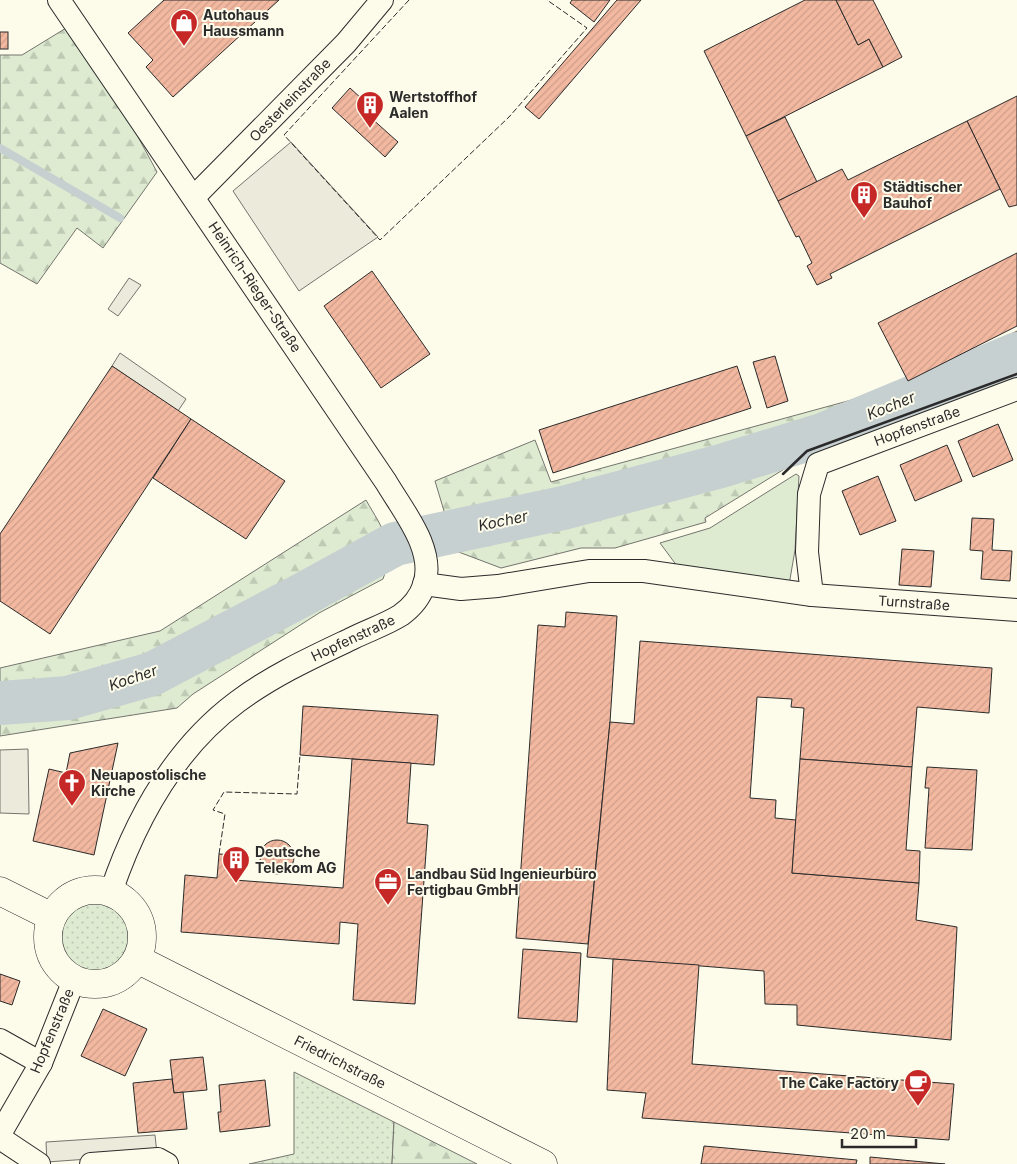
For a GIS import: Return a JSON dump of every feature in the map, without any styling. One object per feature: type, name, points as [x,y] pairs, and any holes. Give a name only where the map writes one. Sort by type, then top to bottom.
[{"type":"main road","points":[[92,889],[111,892],[131,906],[140,921],[142,941],[137,959],[125,973],[110,982],[92,984],[74,980],[58,966],[49,948],[49,927],[52,917],[58,907],[74,894],[92,889]]},
{"type":"main road","points":[[0,891],[52,917]]},
{"type":"main road","name":"Friedrichstraße","points":[[137,959],[543,1164]]},
{"type":"street","name":"Heinrich-Rieger-Straße","points":[[59,0],[386,482],[419,539],[426,556],[427,570],[424,584]]},
{"type":"street","name":"Oesterleinstraße","points":[[194,197],[346,42],[382,0]]},
{"type":"street","name":"Hopfenstraße","points":[[812,596],[807,552],[810,494],[818,464],[1017,389]]},
{"type":"street","points":[[424,584],[461,589],[498,586],[589,571],[644,571],[812,596]]},
{"type":"street","name":"Hopfenstraße","points":[[111,892],[126,849],[145,810],[167,775],[212,724],[263,683],[300,663],[400,616],[419,597],[424,584]]},
{"type":"street","name":"Turnstraße","points":[[812,596],[1017,610]]},
{"type":"street","name":"Hopfenstraße","points":[[0,1136],[41,1063],[74,980]]},
{"type":"street","points":[[0,1040],[41,1063]]},
{"type":"street","points":[[0,1136],[39,1164]]},
{"type":"street","points":[[91,1164],[158,1159],[167,1164]]},
{"type":"green space","points":[[76,22],[157,172],[103,248],[77,228],[37,284],[0,263],[0,55],[22,55]]},
{"type":"green space","points":[[1017,331],[1017,346],[980,363],[789,435],[794,463],[705,518],[706,522],[615,548],[581,548],[501,568],[456,551],[435,481],[535,440],[551,482],[910,384]]},
{"type":"green space","points":[[796,474],[799,476],[795,550],[789,585],[680,570],[660,543],[710,528]]},
{"type":"green space","points":[[366,500],[382,529],[388,547],[387,567],[383,579],[319,613],[193,694],[177,708],[0,736],[0,668],[160,631]]},
{"type":"green space","points":[[96,898],[111,901],[123,909],[131,921],[134,936],[131,951],[123,963],[111,971],[96,974],[81,971],[69,963],[61,951],[58,936],[61,921],[69,909],[81,901]]},
{"type":"green space","points":[[294,1072],[394,1122],[392,1164],[249,1164],[294,1154]]},
{"type":"green space","points":[[394,1122],[477,1164],[392,1164]]},
{"type":"shaded area","points":[[291,142],[378,237],[299,291],[233,191]]},
{"type":"shaded area","points":[[129,278],[141,285],[118,316],[108,309]]},
{"type":"shaded area","points":[[120,353],[186,399],[178,411],[112,366]]},
{"type":"shaded area","points":[[28,749],[29,814],[0,813],[0,750]]},
{"type":"shaded area","points":[[155,1135],[157,1154],[47,1162],[46,1142]]},
{"type":"building","name":"Autohaus Haussmann","points":[[164,0],[279,0],[173,97],[146,67],[153,60],[128,33]]},
{"type":"building","points":[[572,0],[610,0],[594,22],[570,3]]},
{"type":"building","points":[[617,0],[641,0],[539,119],[525,107]]},
{"type":"building","points":[[805,0],[836,0],[858,45],[869,39],[883,67],[746,136],[704,51]]},
{"type":"building","points":[[836,0],[873,0],[902,57],[883,67],[869,39],[858,45]]},
{"type":"building","points":[[0,32],[8,32],[8,49],[0,49]]},
{"type":"building","name":"Wertstoffhof Aalen","points":[[350,88],[375,111],[370,117],[398,142],[385,157],[332,108]]},
{"type":"building","points":[[1017,96],[1017,205],[1009,207],[967,121]]},
{"type":"building","points":[[785,117],[817,182],[778,201],[746,136]]},
{"type":"building","name":"Städtischer Bauhof","points":[[967,121],[1000,189],[830,274],[832,278],[817,285],[807,266],[812,263],[799,236],[796,237],[778,201],[842,169],[848,180]]},
{"type":"building","points":[[1017,253],[1017,326],[908,381],[878,323]]},
{"type":"building","points":[[372,271],[430,354],[381,388],[324,306]]},
{"type":"building","points":[[775,356],[788,401],[767,408],[753,362]]},
{"type":"building","points":[[112,366],[191,419],[50,634],[0,601],[0,534]]},
{"type":"building","points":[[737,366],[751,408],[553,473],[539,430]]},
{"type":"building","points":[[191,419],[285,481],[246,539],[153,478]]},
{"type":"building","points":[[998,424],[1013,460],[973,477],[958,441]]},
{"type":"building","points":[[947,445],[962,481],[915,501],[900,465]]},
{"type":"building","points":[[878,476],[896,521],[860,535],[842,491]]},
{"type":"building","points":[[972,518],[994,519],[992,550],[1012,551],[1010,581],[981,579],[983,551],[970,550]]},
{"type":"building","points":[[902,549],[934,551],[931,587],[899,585]]},
{"type":"building","points":[[566,612],[617,616],[610,722],[588,944],[516,938],[538,625],[565,627]]},
{"type":"building","points":[[640,641],[992,668],[989,713],[917,707],[912,767],[800,759],[804,708],[791,707],[792,699],[757,697],[750,798],[776,800],[775,818],[796,820],[792,873],[919,883],[916,920],[957,927],[951,1040],[797,1025],[797,1005],[765,1004],[764,971],[587,957],[610,722],[634,724]]},
{"type":"building","points":[[303,706],[438,715],[434,765],[300,755]]},
{"type":"building","name":"Neuapostolische Kirche","points":[[118,743],[94,855],[33,841],[49,769],[66,773],[70,753]]},
{"type":"building","name":"Deutsche Telekom AG","points":[[352,759],[411,763],[407,823],[428,825],[415,1004],[353,1000],[358,924],[340,922],[339,944],[181,932],[185,875],[217,878],[219,854],[236,855],[234,880],[343,888]]},
{"type":"building","points":[[800,759],[912,767],[906,850],[920,851],[919,883],[792,873]]},
{"type":"building","points":[[927,767],[977,770],[972,850],[925,848],[929,788],[925,788]]},
{"type":"building","points":[[277,840],[289,845],[294,857],[289,869],[277,874],[265,869],[260,857],[265,845]]},
{"type":"building","points":[[523,949],[581,953],[577,1022],[518,1018]]},
{"type":"building","points":[[613,959],[699,965],[692,1064],[954,1084],[949,1140],[642,1118],[646,1093],[607,1090]]},
{"type":"building","points":[[0,974],[20,981],[12,1005],[0,1001]]},
{"type":"building","points":[[103,1009],[147,1029],[125,1076],[81,1056]]},
{"type":"building","points":[[203,1057],[207,1090],[174,1093],[170,1060]]},
{"type":"building","points":[[172,1079],[174,1093],[183,1092],[187,1129],[138,1133],[133,1083]]},
{"type":"building","points":[[265,1080],[270,1126],[220,1132],[218,1112],[221,1112],[219,1085]]},
{"type":"building","points":[[704,1146],[857,1160],[856,1164],[701,1164]]},
{"type":"building","points":[[870,1157],[945,1164],[870,1164]]},
{"type":"waterway","points":[[0,148],[120,218]]},
{"type":"waterway","name":"Kocher","points":[[0,703],[68,698],[152,674],[395,544],[563,508],[721,466],[822,435],[1017,354]]},
{"type":"fence","points":[[409,0],[284,135],[380,240],[509,117],[587,28],[547,0]]},
{"type":"fence","points":[[219,854],[225,814],[213,810],[224,792],[297,794],[300,755]]},
{"type":"wall","points":[[783,474],[807,451],[1017,374]]},
{"type":"place","name":"Autohaus Haussmann","points":[[184,47]]},
{"type":"place","name":"Wertstoffhof Aalen","points":[[370,129]]},
{"type":"place","name":"Städtischer Bauhof","points":[[864,219]]},
{"type":"place","name":"Neuapostolische Kirche","points":[[72,807]]},
{"type":"place","name":"Deutsche Telekom AG","points":[[236,884]]},
{"type":"place","name":"Landbau Süd Ingenieurbüro Fertigbau GmbH","points":[[388,906]]},
{"type":"place","name":"The Cake Factory","points":[[918,1107]]}]
